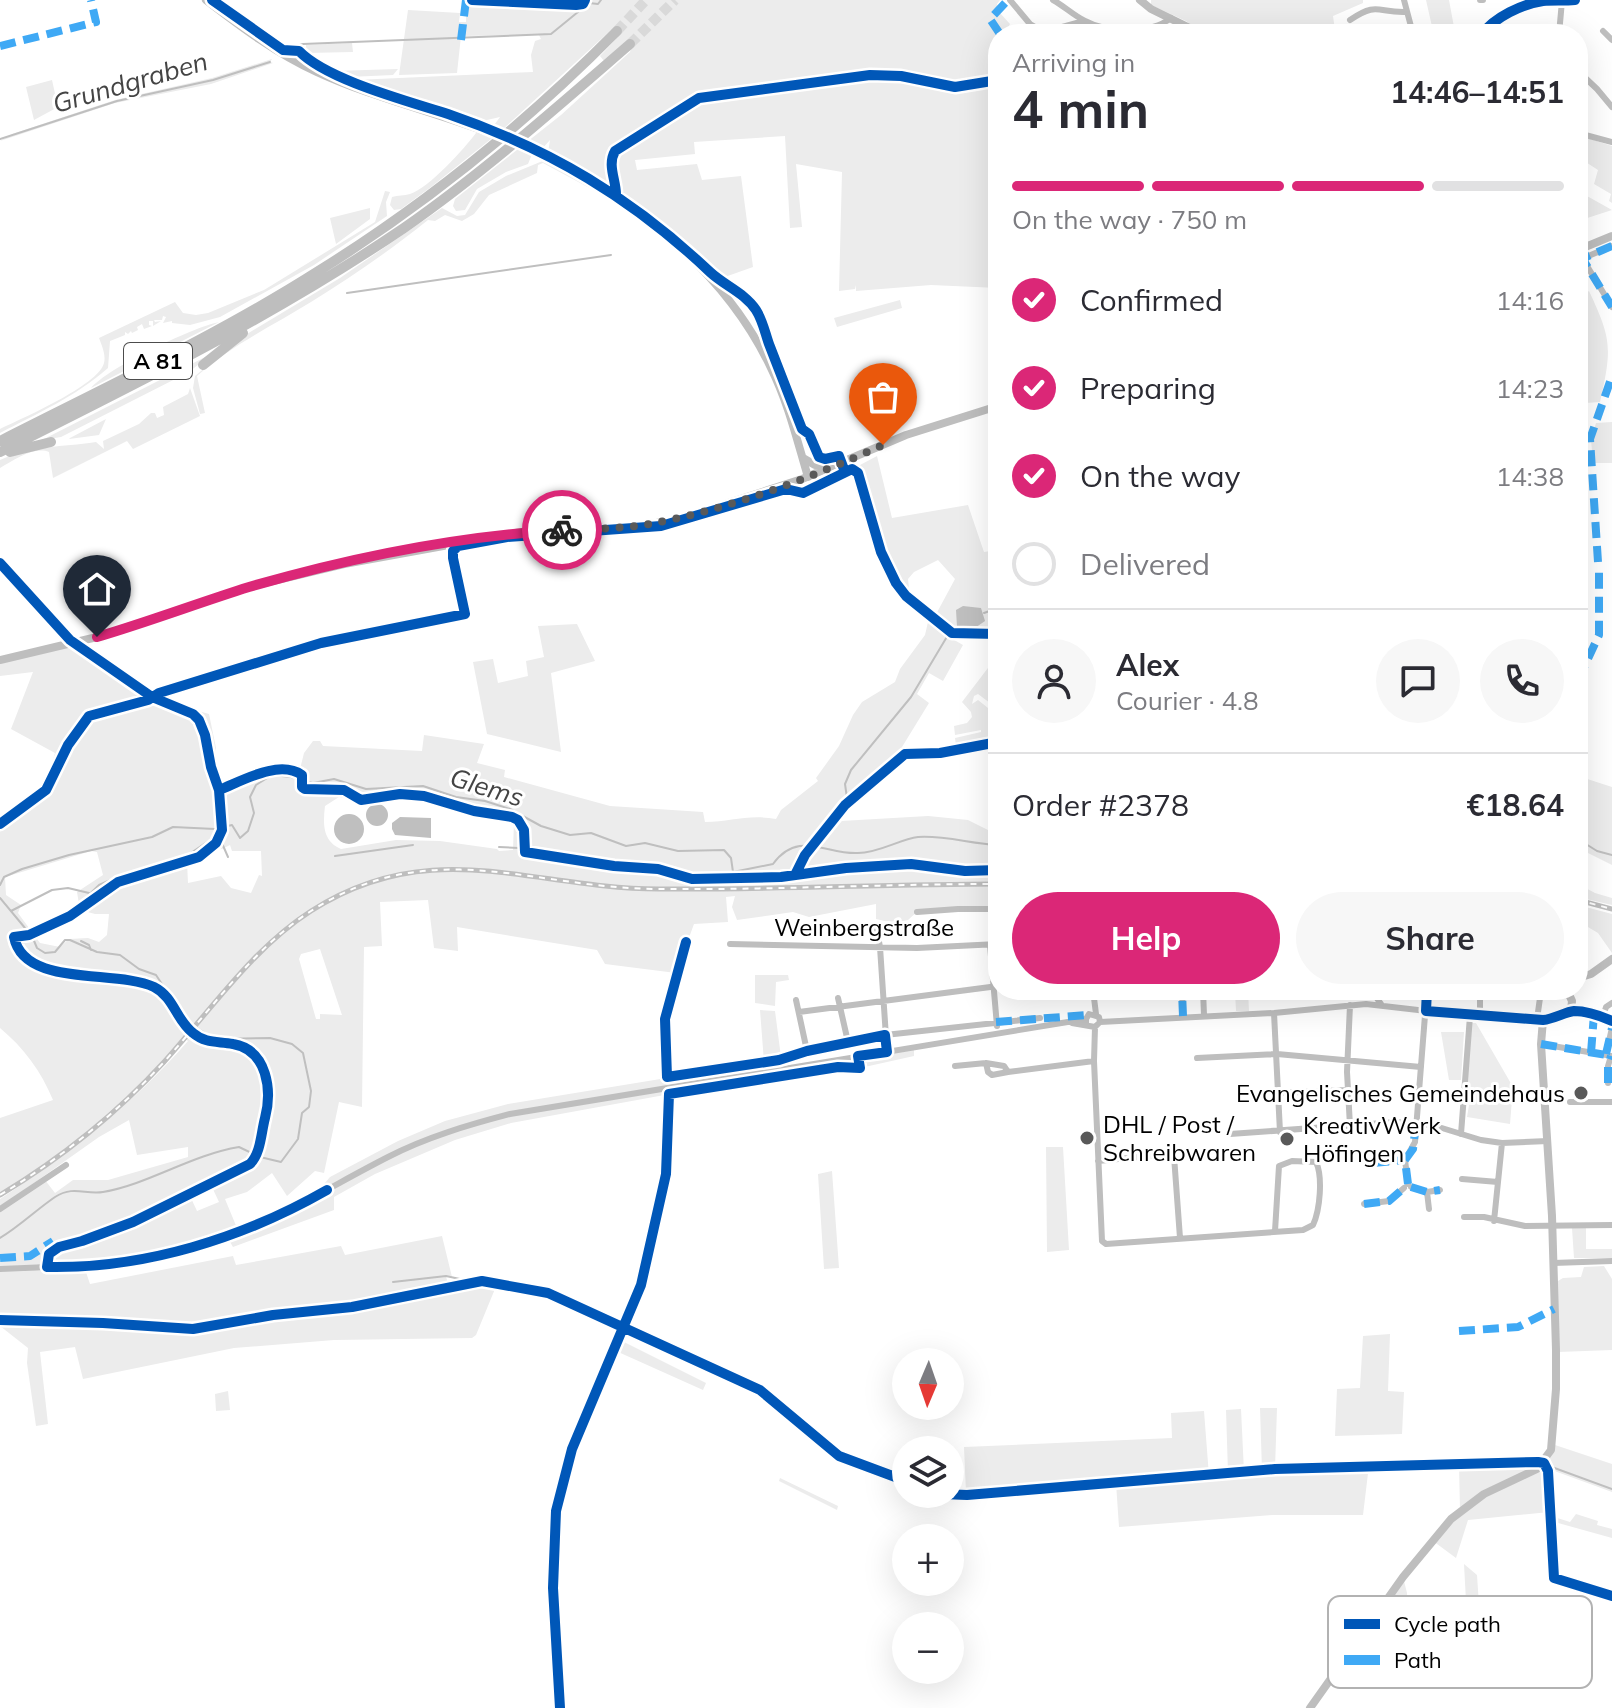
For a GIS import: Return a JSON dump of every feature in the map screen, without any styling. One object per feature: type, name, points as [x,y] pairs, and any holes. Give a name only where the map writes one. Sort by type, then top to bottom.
[{"type":"highway","name":"A 81","points":[[0,441],[169,355],[272,299],[348,252],[439,188],[520,123],[617,31]]},
{"type":"highway","name":"A 81","points":[[0,453],[262,316],[375,247],[444,200],[533,129],[630,44]]},
{"type":"highway","points":[[229,316],[272,299]]},
{"type":"highway","points":[[203,365],[249,330],[262,316]]},
{"type":"highway","points":[[42,420],[75,396]]},
{"type":"highway","points":[[0,453],[51,442]]},
{"type":"main road","points":[[206,0],[267,44],[318,73],[487,132],[532,151],[627,206],[673,242],[710,277],[743,319],[771,368],[808,477]]},
{"type":"main road","points":[[1140,0],[1151,9],[1183,24]]},
{"type":"main road","points":[[1492,24],[1538,2],[1575,0]]},
{"type":"main road","points":[[1588,246],[1612,236]]},
{"type":"main road","points":[[0,660],[97,637],[253,586],[344,564],[521,532],[645,525],[679,519],[808,477],[919,431],[988,409]]},
{"type":"main road","points":[[802,457],[815,465],[836,466]]},
{"type":"main road","points":[[1588,975],[1612,959]]},
{"type":"main road","points":[[1390,1596],[1451,1519],[1471,1501],[1537,1469],[1547,1459],[1553,1443],[1556,1389],[1552,1226],[1540,1019],[1560,1017],[1571,1010],[1572,1000]]},
{"type":"main road","points":[[1310,1708],[1328,1683]]},
{"type":"street","points":[[1010,0],[1030,24]]},
{"type":"street","points":[[1053,0],[1084,21],[1099,24]]},
{"type":"street","points":[[1404,0],[1410,24]]},
{"type":"street","points":[[1560,24],[1562,1]]},
{"type":"street","points":[[1350,20],[1377,7],[1406,12]]},
{"type":"street","points":[[1158,24],[1171,18]]},
{"type":"street","points":[[1073,24],[1084,21]]},
{"type":"street","points":[[1603,31],[1612,40]]},
{"type":"street","points":[[1588,80],[1612,107]]},
{"type":"street","points":[[1588,136],[1612,142]]},
{"type":"street","points":[[1588,256],[1612,246]]},
{"type":"street","points":[[1588,268],[1612,307]]},
{"type":"street","points":[[917,912],[988,909]]},
{"type":"street","points":[[876,925],[887,1052]]},
{"type":"street","name":"Weinbergstraße","points":[[730,944],[988,945]]},
{"type":"street","points":[[799,1012],[988,987]]},
{"type":"street","points":[[838,998],[848,1042]]},
{"type":"street","points":[[796,1000],[807,1051]]},
{"type":"street","points":[[996,1000],[997,1033]]},
{"type":"street","points":[[1093,1000],[1102,1241],[1106,1244],[1303,1230],[1315,1222],[1319,1175],[1316,1162],[1292,1161],[1279,1166],[1275,1231]]},
{"type":"street","points":[[1182,1000],[1183,1016]]},
{"type":"street","points":[[1203,1000],[1204,1015]]},
{"type":"street","points":[[1378,1000],[1381,1004]]},
{"type":"street","points":[[1408,1186],[1405,1160],[1413,1149],[1427,1000]]},
{"type":"street","points":[[1480,1000],[1480,1008]]},
{"type":"street","points":[[0,1269],[111,1263],[181,1250],[227,1237],[264,1222],[391,1155],[450,1130],[510,1114],[1071,1022],[1274,1013],[1381,1004],[1470,1016],[1540,1019],[1540,1000]]},
{"type":"street","points":[[1603,1017],[1606,1007],[1612,1003]]},
{"type":"street","points":[[1350,1005],[1347,1090],[1350,1126]]},
{"type":"street","points":[[1571,1010],[1612,1021]]},
{"type":"street","points":[[1274,1013],[1280,1132]]},
{"type":"street","points":[[1461,1134],[1470,1016]]},
{"type":"street","points":[[785,1056],[885,1035],[1040,1018]]},
{"type":"street","points":[[1608,1083],[1612,1028]]},
{"type":"street","points":[[1541,1044],[1610,1056]]},
{"type":"street","points":[[1197,1058],[1277,1054],[1421,1067]]},
{"type":"street","points":[[986,1063],[992,1075],[1094,1061]]},
{"type":"street","points":[[955,1066],[986,1063],[1004,1066],[1008,1072]]},
{"type":"street","points":[[1278,1093],[1347,1090]]},
{"type":"street","points":[[1570,1102],[1612,1102]]},
{"type":"street","points":[[1230,1134],[1397,1122],[1416,1123],[1502,1143],[1548,1141]]},
{"type":"street","points":[[1494,1221],[1502,1143]]},
{"type":"street","points":[[1098,1161],[1174,1156],[1180,1238]]},
{"type":"street","points":[[1373,1163],[1405,1160]]},
{"type":"street","points":[[0,1209],[66,1165]]},
{"type":"street","points":[[1462,1179],[1498,1182]]},
{"type":"street","points":[[1408,1186],[1427,1192],[1440,1190]]},
{"type":"street","points":[[1364,1204],[1389,1205],[1408,1186]]},
{"type":"street","points":[[1427,1192],[1429,1209]]},
{"type":"street","points":[[1464,1217],[1484,1217],[1525,1226],[1612,1225]]},
{"type":"street","points":[[1553,1263],[1612,1261]]},
{"type":"shaded area","points":[[466,0],[514,0],[514,3],[540,4],[542,0],[570,0],[569,6],[583,4],[584,0],[1000,0],[997,4],[1000,13],[1010,24],[988,24],[988,288],[931,285],[856,291],[856,285],[855,289],[839,291],[842,172],[796,164],[802,227],[790,228],[785,136],[694,142],[695,154],[635,160],[637,170],[697,164],[702,180],[741,176],[753,267],[722,278],[617,194],[548,153],[550,140],[541,150],[529,145],[523,150],[532,154],[528,164],[506,172],[477,189],[465,210],[456,211],[453,206],[455,199],[561,115],[630,52],[631,49],[623,44],[604,61],[600,56],[618,37],[611,30],[501,131],[431,187],[401,209],[394,210],[390,205],[392,197],[410,194],[427,184],[476,133],[496,131],[492,128],[500,117],[481,125],[355,80],[533,72],[531,55],[535,41],[541,39],[539,35],[461,36],[457,73],[399,75],[408,10],[460,13],[459,22],[466,22]]},
{"type":"shaded area","points":[[1151,0],[1363,0],[1363,3],[1333,16],[1334,24],[1190,24],[1151,5]]},
{"type":"shaded area","points":[[1426,0],[1449,0],[1453,24],[1431,24]]},
{"type":"shaded area","points":[[352,43],[353,52],[306,53],[306,45]]},
{"type":"shaded area","points":[[272,59],[270,62],[273,63],[211,84],[115,103],[0,141],[12,134],[115,100],[212,78]]},
{"type":"shaded area","points":[[398,69],[393,75],[349,77],[334,71]]},
{"type":"shaded area","points":[[52,80],[58,107],[34,120],[26,87]]},
{"type":"shaded area","points":[[1588,138],[1612,146],[1612,203],[1609,201],[1611,194],[1594,184],[1598,170],[1588,164]]},
{"type":"shaded area","points":[[545,160],[610,199],[543,163],[538,165],[537,173],[489,195],[474,214],[462,221],[445,215],[435,221],[428,220],[356,273],[238,345],[197,376],[205,413],[200,414],[193,388],[195,376],[242,337],[340,278],[442,208],[457,216],[465,215],[479,192],[506,176]]},
{"type":"shaded area","points":[[385,191],[390,192],[386,202],[387,216],[314,265],[220,317],[190,325],[172,321],[163,323],[166,317],[163,316],[162,320],[154,320],[161,321],[153,326],[153,321],[149,321],[152,326],[144,329],[142,324],[132,333],[125,332],[125,335],[110,341],[108,368],[83,388],[0,433],[0,429],[74,391],[99,372],[104,360],[99,338],[175,302],[183,313],[196,315],[264,290],[375,222]]},
{"type":"shaded area","points":[[1588,197],[1612,210],[1588,218]]},
{"type":"shaded area","points":[[370,208],[370,219],[336,244],[330,218]]},
{"type":"shaded area","points":[[1588,292],[1606,333],[1608,356],[1600,402],[1588,403]]},
{"type":"shaded area","points":[[900,300],[902,308],[837,327],[834,318]]},
{"type":"shaded area","points":[[219,322],[91,388],[114,370],[151,350]]},
{"type":"shaded area","points":[[213,353],[189,372],[61,437],[42,440]]},
{"type":"shaded area","points":[[190,388],[200,416],[133,449],[127,441],[53,478],[49,452],[37,451],[24,455],[0,468],[0,460],[37,449],[96,442],[104,449],[103,441],[139,424],[151,413],[155,413],[157,418],[164,415],[163,407],[188,394]]},
{"type":"shaded area","points":[[106,419],[99,435],[69,439],[70,438]]},
{"type":"shaded area","points":[[1612,422],[1612,463],[1593,463],[1591,439],[1596,423]]},
{"type":"shaded area","points":[[877,456],[892,518],[968,505],[984,552],[988,551],[988,632],[949,629],[934,618],[955,579],[938,560],[914,572],[908,579],[910,598],[900,585],[876,536],[860,465]]},
{"type":"shaded area","points":[[963,606],[981,608],[985,621],[972,630],[957,627],[956,610]]},
{"type":"shaded area","points":[[928,622],[963,645],[943,681],[929,673],[917,694],[929,703],[902,747],[905,754],[881,772],[878,770],[848,802],[841,821],[928,816],[968,820],[988,830],[988,908],[919,910],[908,920],[893,923],[876,919],[876,904],[809,917],[793,912],[737,920],[732,907],[735,896],[726,897],[728,922],[694,924],[676,973],[605,964],[597,950],[457,927],[458,951],[434,948],[428,900],[380,902],[382,946],[364,947],[362,1107],[339,1102],[324,1173],[315,1171],[287,1196],[272,1173],[247,1192],[225,1199],[237,1228],[216,1236],[144,1256],[94,1262],[48,1261],[47,1267],[84,1266],[90,1284],[233,1256],[236,1265],[341,1246],[345,1255],[442,1236],[452,1277],[446,1276],[449,1289],[476,1281],[497,1284],[476,1335],[472,1338],[334,1340],[234,1348],[83,1379],[75,1347],[40,1352],[48,1424],[36,1426],[27,1363],[28,1348],[0,1326],[0,1211],[45,1180],[55,1193],[73,1180],[108,1180],[188,1157],[188,1147],[137,1155],[129,1120],[99,1137],[0,1207],[0,1199],[99,1127],[145,1086],[188,1041],[185,1039],[181,1042],[118,1104],[73,1142],[0,1192],[0,1118],[53,1100],[31,1061],[0,1028],[0,819],[21,805],[41,785],[55,753],[11,729],[33,672],[0,676],[0,660],[77,646],[159,700],[209,714],[216,748],[212,766],[220,805],[222,792],[249,778],[269,771],[299,773],[304,753],[313,741],[320,741],[323,746],[422,751],[424,735],[484,744],[477,763],[505,770],[504,777],[610,806],[703,812],[705,822],[757,817],[776,819],[781,810],[818,781],[816,778],[839,746],[862,702],[895,682],[900,669],[925,635]],"holes":[[[401,796],[511,819],[514,821],[513,850],[499,851],[440,841],[396,840],[341,849],[327,836],[325,806],[339,797],[364,803]],[[215,842],[215,848],[230,845],[232,851],[261,851],[262,876],[259,875],[251,893],[231,888],[221,876],[188,883],[187,862]],[[91,851],[97,852],[103,875],[77,892],[79,904],[73,908],[109,914],[107,935],[99,942],[88,938],[69,939],[60,947],[40,943],[18,913],[21,905],[6,895],[5,877]],[[320,949],[342,1015],[320,1014],[320,1019],[316,1019],[299,959],[301,954]],[[211,1185],[219,1202],[197,1211],[190,1196]]]},
{"type":"shaded area","points":[[577,624],[595,661],[551,673],[561,752],[487,734],[473,662],[493,659],[498,683],[528,676],[526,661],[544,657],[538,626]]},
{"type":"shaded area","points":[[988,668],[988,702],[978,694],[974,696],[972,704],[978,700],[988,708],[988,741],[956,746],[955,738],[981,732],[955,735],[954,726],[967,723],[972,717],[962,702]]},
{"type":"shaded area","points":[[1588,779],[1612,787],[1612,865],[1588,853]]},
{"type":"shaded area","points":[[377,804],[385,807],[388,815],[385,823],[377,826],[369,823],[366,815],[369,807]]},
{"type":"shaded area","points":[[349,814],[355,815],[363,823],[363,835],[355,843],[349,844],[343,843],[335,835],[334,829],[335,823],[343,815]]},
{"type":"shaded area","points":[[400,817],[431,818],[431,838],[395,835],[392,823]]},
{"type":"shaded area","points":[[1588,889],[1612,898],[1612,905],[1588,899]]},
{"type":"shaded area","points":[[1588,908],[1612,914],[1612,953],[1598,933],[1588,927]]},
{"type":"shaded area","points":[[755,975],[788,975],[789,980],[776,982],[775,1006],[755,1003]]},
{"type":"shaded area","points":[[1235,1000],[1248,1000],[1249,1011],[1236,1011]]},
{"type":"shaded area","points":[[760,1010],[775,1011],[781,1057],[765,1062],[765,1070],[914,1048],[914,1056],[860,1068],[838,1067],[511,1123],[455,1140],[375,1174],[334,1197],[334,1210],[233,1247],[227,1237],[327,1190],[325,1183],[330,1177],[398,1141],[445,1121],[508,1104],[764,1062]]},
{"type":"shaded area","points":[[1468,1023],[1476,1023],[1513,1087],[1510,1124],[1467,1117],[1469,1105],[1464,1104]]},
{"type":"shaded area","points":[[1441,1032],[1464,1032],[1461,1080],[1449,1080]]},
{"type":"shaded area","points":[[1046,1147],[1063,1147],[1069,1250],[1047,1252]]},
{"type":"shaded area","points":[[832,1171],[839,1268],[824,1269],[818,1174]]},
{"type":"shaded area","points":[[1572,1228],[1586,1228],[1586,1249],[1612,1249],[1612,1258],[1574,1258]]},
{"type":"shaded area","points":[[1604,1266],[1612,1279],[1612,1350],[1558,1352],[1558,1281],[1581,1277],[1584,1267]]},
{"type":"shaded area","points":[[1390,1334],[1388,1391],[1404,1392],[1402,1434],[1335,1436],[1337,1389],[1360,1388],[1363,1336]]},
{"type":"shaded area","points":[[620,1340],[706,1383],[703,1390],[616,1351]]},
{"type":"shaded area","points":[[228,1391],[230,1410],[216,1411],[215,1394]]},
{"type":"shaded area","points":[[1260,1408],[1277,1408],[1275,1469],[1369,1465],[1363,1515],[1272,1515],[1119,1527],[1116,1483],[966,1493],[964,1447],[1172,1438],[1171,1413],[1204,1411],[1209,1476],[1262,1471]]},
{"type":"shaded area","points":[[1241,1409],[1244,1472],[1228,1473],[1226,1410]]},
{"type":"shaded area","points":[[1555,1445],[1612,1464],[1612,1492],[1549,1469],[1549,1459]]},
{"type":"shaded area","points":[[1544,1463],[1547,1469],[1549,1512],[1468,1520],[1456,1558],[1433,1541],[1460,1510],[1459,1464]]},
{"type":"shaded area","points":[[780,1478],[838,1506],[837,1510],[779,1481]]},
{"type":"shaded area","points":[[1576,1514],[1612,1529],[1612,1538],[1551,1521],[1551,1516],[1570,1522]]},
{"type":"shaded area","points":[[1464,1564],[1477,1575],[1478,1596],[1466,1596]]},
{"type":"shaded area","points":[[1403,1577],[1407,1596],[1394,1596],[1394,1591]]},
{"type":"waterway","name":"Grundgraben","points":[[293,47],[303,44],[551,34],[589,3],[598,4],[601,0]]},
{"type":"waterway","name":"Grundgraben","points":[[0,139],[117,101],[213,80],[270,62]]},
{"type":"waterway","points":[[347,293],[611,255]]},
{"type":"waterway","points":[[984,613],[988,612]]},
{"type":"waterway","points":[[824,830],[847,798],[845,784],[851,770],[911,697],[948,635]]},
{"type":"waterway","name":"Glems","points":[[0,885],[4,877],[22,869],[152,837],[173,827],[215,829],[232,825],[240,838],[248,831],[254,813],[250,797],[256,785],[272,775],[313,783],[334,779],[366,789],[423,786],[510,809],[541,826],[570,835],[591,833],[626,846],[645,843],[678,851],[724,850],[731,858],[733,872],[773,864],[792,848],[803,846],[858,853],[918,837],[988,844]]},
{"type":"waterway","points":[[809,844],[808,841],[814,841],[821,835]]},
{"type":"waterway","points":[[69,914],[99,885],[179,861],[213,838],[221,841],[228,857]]},
{"type":"waterway","points":[[335,856],[413,845]]},
{"type":"waterway","name":"Glems","points":[[1588,845],[1612,855]]},
{"type":"waterway","points":[[499,847],[539,849],[648,864],[697,875],[732,872]]},
{"type":"waterway","points":[[11,911],[52,890],[68,888],[89,893]]},
{"type":"waterway","name":"Glems","points":[[0,898],[30,934]]},
{"type":"waterway","name":"Glems","points":[[0,1238],[62,1193],[97,1193],[120,1188],[204,1156],[239,1147],[281,1162],[298,1139],[302,1113],[309,1107],[311,1091],[303,1053],[292,1044],[270,1038],[215,1039],[187,1022],[156,975],[139,969],[120,955],[97,952],[70,940],[65,940],[55,952],[45,953],[37,948],[32,936]]},
{"type":"waterway","name":"Glems","points":[[81,941],[91,950]]},
{"type":"waterway","points":[[393,1282],[446,1276],[469,1281]]},
{"type":"waterway","points":[[482,1283],[494,1285]]},
{"type":"waterway","points":[[499,1286],[554,1298]]},
{"type":"waterway","points":[[563,1302],[618,1327]]},
{"type":"waterway","points":[[625,1330],[761,1392]]},
{"type":"waterway","points":[[768,1397],[799,1424]]},
{"type":"waterway","points":[[803,1428],[842,1459]]},
{"type":"waterway","points":[[1276,1465],[1539,1458]]},
{"type":"waterway","points":[[848,1462],[889,1477]]},
{"type":"waterway","points":[[1549,1466],[1612,1489]]},
{"type":"waterway","points":[[1121,1484],[1269,1472]]},
{"type":"waterway","points":[[964,1497],[1113,1484]]},
{"type":"tunnel","points":[[617,31],[646,0]]},
{"type":"tunnel","points":[[630,44],[675,0]]},
{"type":"railway","points":[[0,1195],[66,1151],[127,1099],[270,943],[311,911],[356,888],[399,875],[441,870],[483,871],[613,887],[659,889],[988,884]]},
{"type":"railway","points":[[1588,903],[1612,909]]},
{"type":"marked path","points":[[0,46],[96,22],[91,0]]},
{"type":"marked path","points":[[461,40],[466,0]]},
{"type":"marked path","points":[[993,24],[990,19],[1008,0]]},
{"type":"marked path","points":[[1588,256],[1612,246]]},
{"type":"marked path","points":[[1588,268],[1612,307]]},
{"type":"marked path","points":[[1598,562],[1590,439],[1612,376]]},
{"type":"marked path","points":[[1588,659],[1599,635],[1599,568]]},
{"type":"marked path","points":[[1182,1000],[1183,1016]]},
{"type":"marked path","points":[[1591,1053],[1594,1014]]},
{"type":"marked path","points":[[996,1022],[1088,1015]]},
{"type":"marked path","points":[[1606,1054],[1612,1028]]},
{"type":"marked path","points":[[1541,1044],[1612,1056]]},
{"type":"marked path","points":[[1608,1083],[1611,1056]]},
{"type":"marked path","points":[[1408,1184],[1405,1160],[1413,1149],[1416,1123]]},
{"type":"marked path","points":[[1373,1163],[1405,1160]]},
{"type":"marked path","points":[[1411,1187],[1427,1192],[1440,1190]]},
{"type":"marked path","points":[[1364,1204],[1389,1201],[1404,1188]]},
{"type":"marked path","points":[[0,1258],[30,1256],[53,1241]]},
{"type":"marked path","points":[[1459,1331],[1518,1327],[1554,1309]]},
{"type":"cycle path","points":[[212,0],[283,50],[299,51],[312,62],[348,80],[521,143],[588,178],[650,221],[741,294],[756,310],[802,429],[809,434],[819,457],[839,456],[845,472]]},
{"type":"cycle path","points":[[472,0],[576,5],[583,4],[585,0]]},
{"type":"cycle path","points":[[1492,24],[1526,5],[1575,0]]},
{"type":"cycle path","points":[[616,194],[612,167],[615,151],[699,98],[870,75],[901,76],[955,87],[988,82]]},
{"type":"cycle path","points":[[0,824],[46,790],[68,745],[89,716],[148,700],[159,693],[321,643],[465,614],[453,558],[453,551],[458,546],[507,537],[661,526],[786,489],[803,493],[852,469],[858,473],[881,552],[906,596],[952,633],[988,634]]},
{"type":"cycle path","points":[[0,563],[70,640],[152,697],[193,714],[199,720],[219,790],[222,830],[216,843],[199,857],[118,882],[70,916],[29,935],[14,937],[21,953],[35,964],[53,970],[137,982],[161,991],[187,1028],[198,1037],[233,1044],[254,1054],[265,1073],[268,1096],[260,1142],[250,1164],[133,1222],[59,1247],[49,1254],[47,1267],[120,1263],[192,1247],[262,1223],[327,1190]]},
{"type":"cycle path","points":[[795,875],[805,855],[845,805],[905,754],[940,753],[988,744]]},
{"type":"cycle path","points":[[219,790],[260,773],[283,769],[302,775],[302,787],[305,789],[344,790],[361,800],[400,794],[424,796],[474,811],[512,817],[524,830],[525,852],[614,866],[658,869],[692,879],[781,877],[846,868],[911,864],[965,871],[988,870]]},
{"type":"cycle path","points":[[560,1708],[553,1588],[556,1511],[572,1449],[641,1285],[666,1174],[669,1094],[838,1067],[860,1068],[858,1056],[887,1052],[885,1035],[779,1060],[667,1077],[665,1019],[686,942]]},
{"type":"cycle path","points":[[1427,1000],[1426,1011],[1543,1020],[1579,1011],[1612,1021]]},
{"type":"cycle path","points":[[0,1320],[193,1329],[273,1315],[352,1307],[482,1281],[548,1293],[760,1390],[839,1456],[892,1476]]},
{"type":"cycle path","points":[[964,1495],[1275,1469],[1538,1462],[1544,1463],[1548,1471],[1554,1578],[1612,1596]]},
{"type":"way so far","points":[[562,530],[645,525],[679,519],[802,479],[883,445]]},
{"type":"place","name":"Evangelisches Gemeindehaus","points":[[1581,1093]]},
{"type":"place","name":"DHL / Post / Schreibwaren","points":[[1087,1138]]},
{"type":"place","name":"KreativWerk Höfingen","points":[[1287,1139]]},
{"type":"route","points":[[97,637],[253,586],[340,564],[521,532],[562,530]]}]
